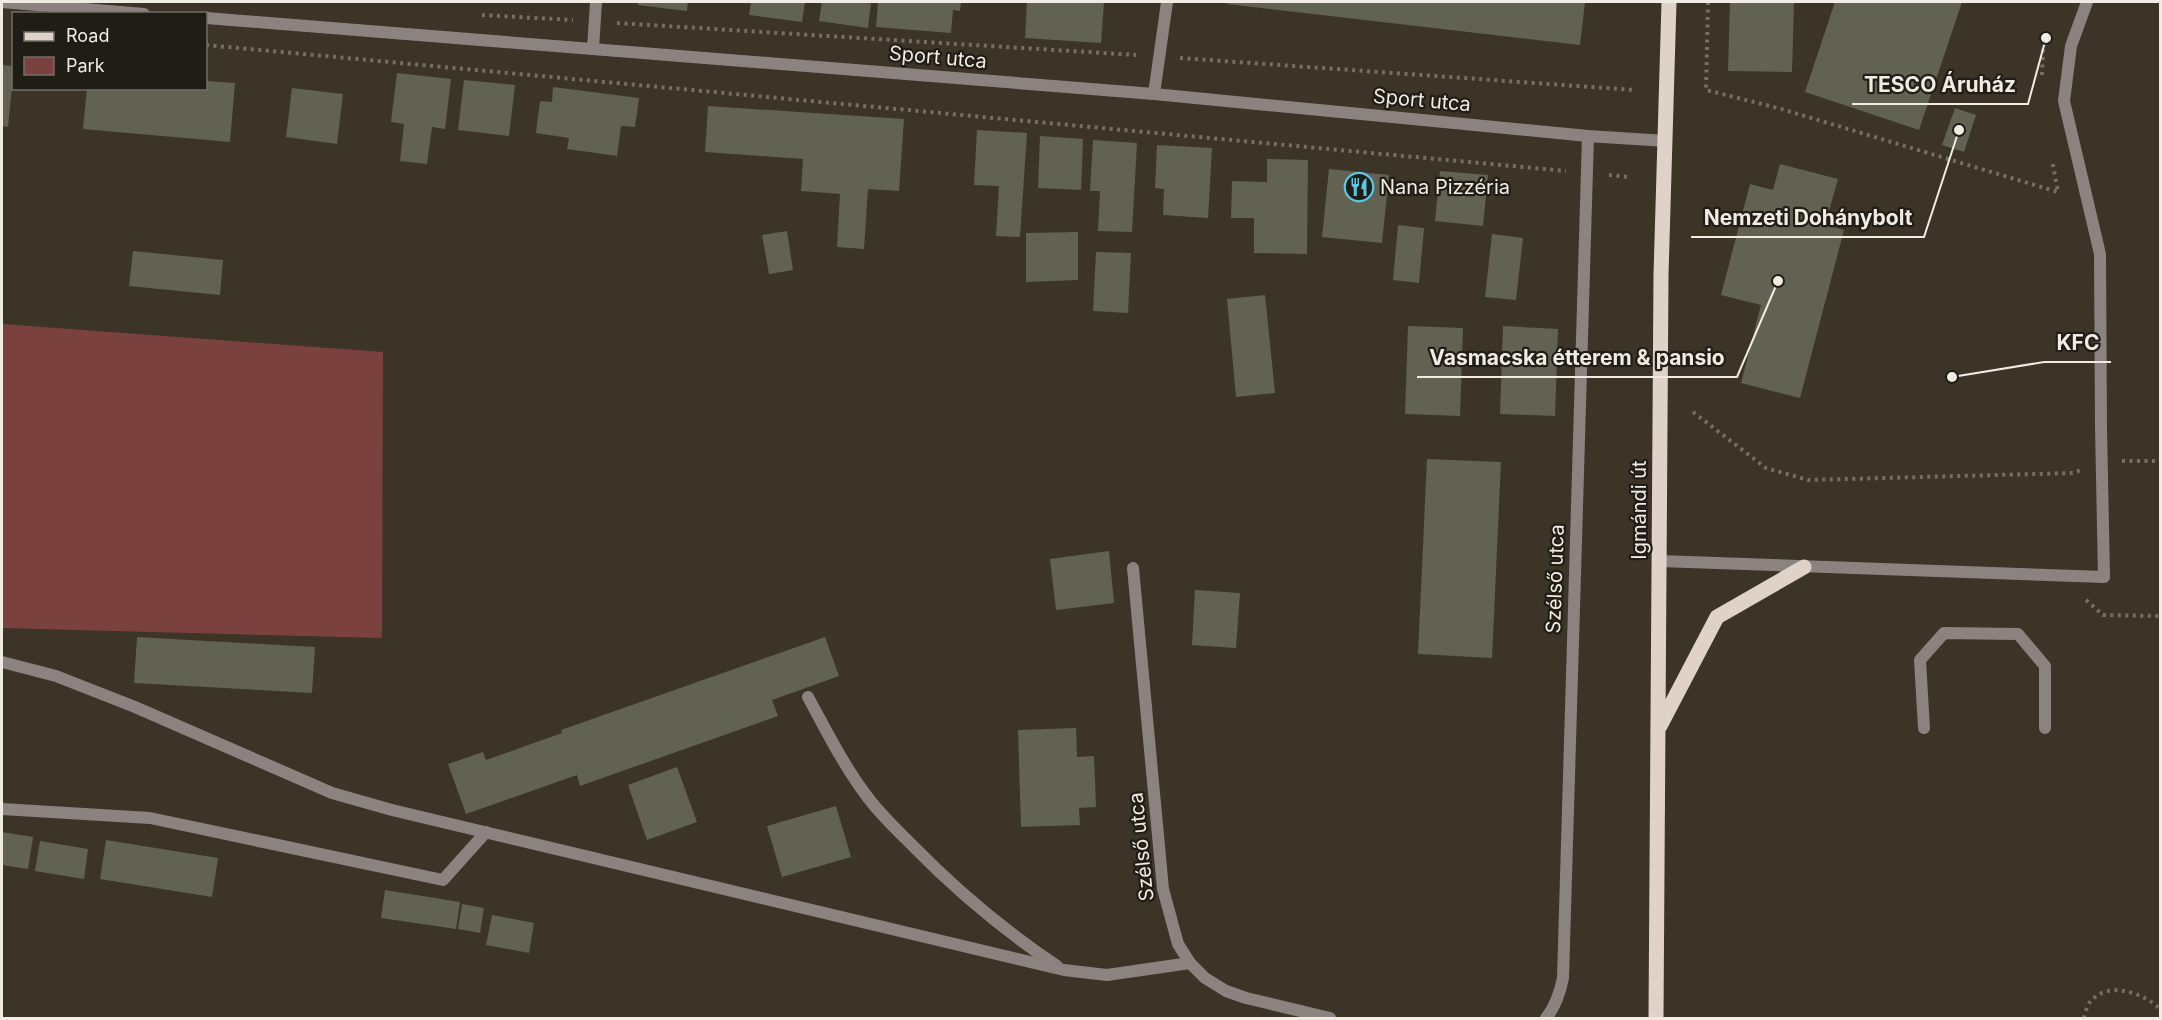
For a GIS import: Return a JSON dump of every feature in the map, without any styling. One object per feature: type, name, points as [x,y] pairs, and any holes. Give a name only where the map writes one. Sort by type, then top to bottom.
[{"type":"main road","name":"Igmándi út","points":[[1656,1018],[1661,275],[1669,2]]},
{"type":"main road","points":[[1659,729],[1717,617],[1804,567]]},
{"type":"street","points":[[2,2],[120,12]]},
{"type":"street","points":[[593,49],[596,2]]},
{"type":"street","points":[[1154,94],[1167,2]]},
{"type":"street","points":[[1660,561],[2104,577],[2100,254],[2064,101],[2071,46],[2087,2]]},
{"type":"street","name":"Sport utca","points":[[207,18],[1154,94],[1587,136],[1666,141]]},
{"type":"street","name":"Szélső utca","points":[[1546,1018],[1553,1010],[1563,978],[1587,136]]},
{"type":"street","name":"Szélső utca","points":[[1133,568],[1163,889],[1178,944],[1190,963],[1205,978],[1226,991],[1330,1018]]},
{"type":"street","points":[[1924,728],[1920,660],[1944,633],[2018,634],[2045,666],[2045,728]]},
{"type":"street","points":[[2,662],[56,676],[332,793],[392,810],[1064,970],[1107,975],[1190,963]]},
{"type":"street","points":[[808,697],[842,759],[869,799],[895,828],[933,867],[985,913],[1030,948],[1064,970]]},
{"type":"street","points":[[2,809],[150,818],[444,880],[486,832]]},
{"type":"path","points":[[1708,2],[1706,90],[1778,108],[2058,192],[2052,158]]},
{"type":"path","points":[[476,14],[1158,56],[1634,90]]},
{"type":"path","points":[[2042,81],[2043,50],[2050,31]]},
{"type":"path","points":[[207,45],[1629,177]]},
{"type":"path","points":[[1693,412],[1766,468],[1808,480],[2073,473],[2102,461],[2160,461]]},
{"type":"path","points":[[2085,599],[2103,615],[2160,616]]},
{"type":"path","points":[[2084,1018],[2091,1000],[2114,991],[2133,992],[2160,1009]]},
{"type":"green space","points":[[2,324],[383,352],[382,638],[2,628]]},
{"type":"building","points":[[638,2],[688,2],[687,11],[638,5]]},
{"type":"building","points":[[751,2],[805,2],[802,22],[749,15]]},
{"type":"building","points":[[822,2],[871,2],[868,28],[819,21]]},
{"type":"building","points":[[878,2],[961,2],[960,11],[953,10],[951,33],[876,27]]},
{"type":"building","points":[[1027,2],[1104,2],[1101,43],[1025,38]]},
{"type":"building","points":[[1227,2],[1585,2],[1580,45],[1227,4]]},
{"type":"building","points":[[1730,2],[1794,2],[1792,72],[1728,71]]},
{"type":"building","points":[[1835,2],[1962,2],[1919,130],[1805,92]]},
{"type":"building","points":[[2,65],[12,66],[12,86],[8,127],[2,126]]},
{"type":"building","points":[[397,73],[451,79],[445,129],[432,127],[427,164],[400,161],[404,124],[391,122]]},
{"type":"building","points":[[464,80],[515,85],[509,136],[458,130]]},
{"type":"building","points":[[207,81],[235,83],[230,142],[83,129],[87,90],[207,90]]},
{"type":"building","points":[[553,87],[639,98],[635,127],[621,126],[617,156],[567,149],[569,138],[536,133],[540,101],[552,102]]},
{"type":"building","points":[[292,88],[343,94],[337,144],[286,137]]},
{"type":"building","points":[[708,106],[904,119],[899,191],[868,189],[864,249],[837,247],[840,194],[801,191],[803,159],[705,152]]},
{"type":"building","points":[[1955,108],[1976,115],[1964,152],[1942,145]]},
{"type":"building","points":[[977,130],[1027,133],[1020,237],[996,236],[999,186],[974,185]]},
{"type":"building","points":[[1040,136],[1083,139],[1081,190],[1038,188]]},
{"type":"building","points":[[1093,140],[1137,143],[1132,232],[1098,231],[1100,191],[1090,191]]},
{"type":"building","points":[[1157,145],[1212,148],[1208,218],[1163,215],[1164,189],[1155,188]]},
{"type":"building","points":[[1267,159],[1308,160],[1307,254],[1254,253],[1254,218],[1231,218],[1232,181],[1267,182]]},
{"type":"building","points":[[1780,164],[1838,179],[1825,225],[1844,230],[1800,398],[1741,383],[1761,305],[1721,295],[1750,184],[1773,190]]},
{"type":"building","points":[[1329,169],[1389,175],[1382,243],[1322,237]]},
{"type":"building","points":[[1440,171],[1488,175],[1483,226],[1435,221]]},
{"type":"building","points":[[1398,225],[1424,228],[1419,283],[1393,280]]},
{"type":"building","points":[[787,231],[793,270],[769,274],[762,235]]},
{"type":"building","points":[[1078,232],[1078,280],[1026,282],[1026,233]]},
{"type":"building","points":[[1492,234],[1523,238],[1516,300],[1485,297]]},
{"type":"building","points":[[133,251],[223,260],[220,295],[129,286]]},
{"type":"building","points":[[1096,252],[1131,253],[1128,313],[1093,311]]},
{"type":"building","points":[[1265,295],[1275,393],[1236,397],[1227,299]]},
{"type":"building","points":[[1408,326],[1463,328],[1460,416],[1405,414]]},
{"type":"building","points":[[1503,326],[1558,329],[1555,416],[1500,414]]},
{"type":"building","points":[[1427,459],[1501,462],[1492,658],[1418,654]]},
{"type":"building","points":[[1109,551],[1114,603],[1056,610],[1050,559]]},
{"type":"building","points":[[1195,590],[1240,593],[1236,648],[1192,645]]},
{"type":"building","points":[[137,637],[315,647],[312,693],[134,683]]},
{"type":"building","points":[[825,637],[839,676],[772,700],[778,716],[580,786],[577,775],[466,814],[448,764],[483,752],[486,760],[562,733],[561,730]]},
{"type":"building","points":[[1076,728],[1077,757],[1094,756],[1096,807],[1079,808],[1080,825],[1021,827],[1018,730]]},
{"type":"building","points":[[677,767],[697,822],[647,840],[628,785]]},
{"type":"building","points":[[836,806],[851,857],[782,877],[767,826]]},
{"type":"building","points":[[2,832],[33,837],[28,869],[2,865]]},
{"type":"building","points":[[106,840],[218,858],[212,897],[100,879]]},
{"type":"building","points":[[40,841],[88,849],[84,879],[35,871]]},
{"type":"building","points":[[385,890],[460,902],[456,929],[381,918]]},
{"type":"building","points":[[462,904],[484,908],[480,933],[458,929]]},
{"type":"building","points":[[492,915],[534,923],[529,953],[486,945]]},
{"type":"place","name":"TESCO Áruház","points":[[2046,38]]},
{"type":"place","name":"Nemzeti Dohánybolt","points":[[1959,130]]},
{"type":"place","name":"Nana Pizzéria","points":[[1359,187]]},
{"type":"place","name":"Vasmacska étterem & pansio","points":[[1778,281]]},
{"type":"place","name":"KFC","points":[[1952,377]]}]
